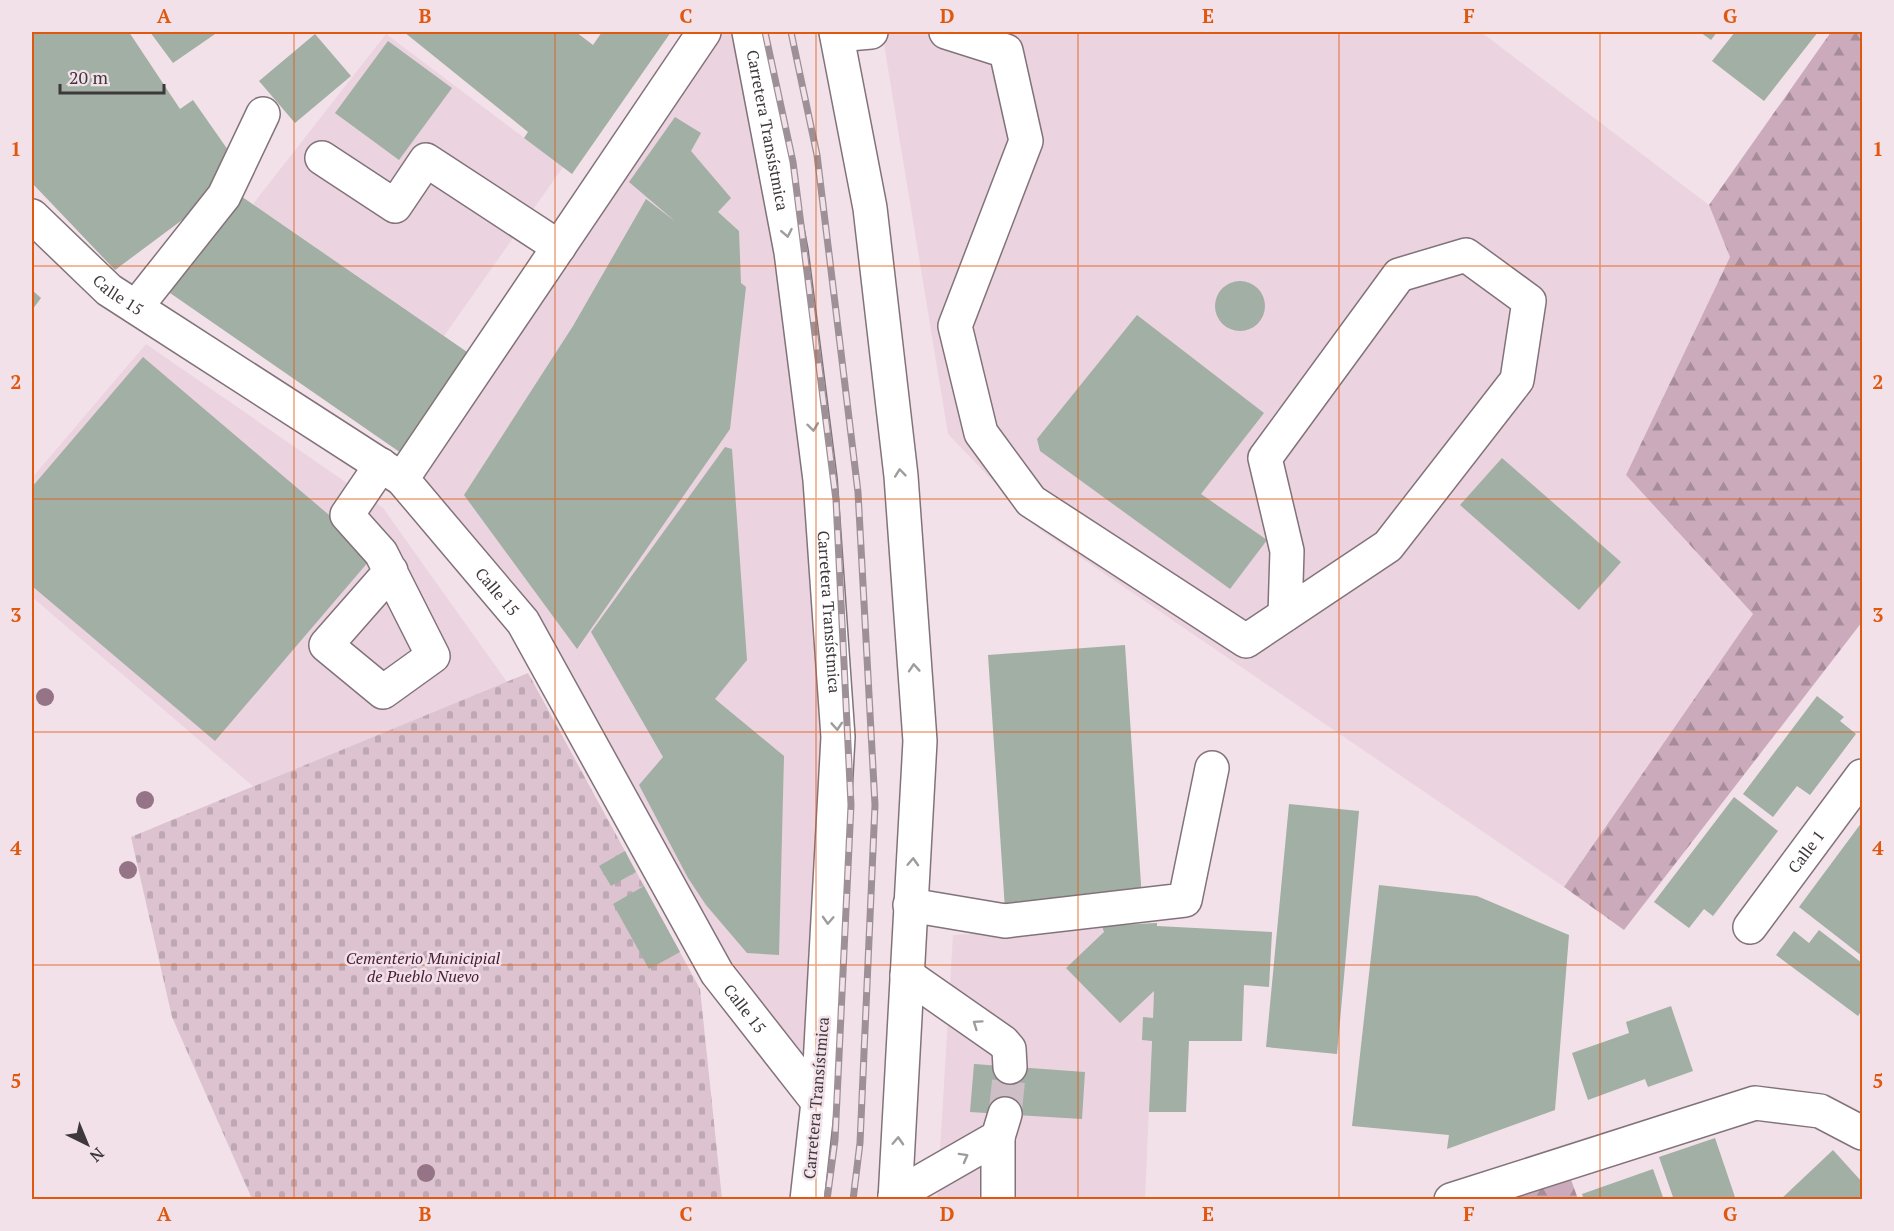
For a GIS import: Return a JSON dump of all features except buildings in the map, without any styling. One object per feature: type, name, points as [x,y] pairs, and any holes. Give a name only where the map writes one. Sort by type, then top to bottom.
[{"type":"street","points":[[391,572],[381,553],[347,515],[392,472],[559,247],[704,32]]},
{"type":"street","name":"Carretera Transístmica","points":[[748,32],[791,252],[820,480],[838,737],[818,1102],[807,1200]]},
{"type":"street","points":[[871,32],[837,33],[870,208],[901,476],[920,741],[895,1198]]},
{"type":"street","points":[[946,32],[1006,51],[1026,141],[955,326],[981,433],[1031,501],[1246,641],[1285,615],[1388,546],[1517,380],[1529,302],[1466,255],[1399,275],[1265,458],[1287,550],[1285,615]]},
{"type":"street","points":[[136,307],[224,195],[263,114]]},
{"type":"street","points":[[322,158],[395,206],[426,160],[559,247]]},
{"type":"street","name":"Calle 15","points":[[32,216],[109,290],[392,472],[523,622],[717,973],[818,1102]]},
{"type":"street","points":[[910,905],[1005,921],[1185,900],[1212,768]]},
{"type":"street","name":"Calle 1","points":[[1750,927],[1863,776]]},
{"type":"street","points":[[907,975],[1003,1042],[1009,1049],[1010,1067]]},
{"type":"street","points":[[1451,1200],[1755,1103],[1820,1111],[1863,1133]]},
{"type":"street","points":[[895,1198],[1002,1126],[998,1200]]},
{"type":"shaded area","points":[[704,32],[749,32],[838,737],[818,1102],[769,1039],[523,622],[402,479]]},
{"type":"shaded area","points":[[882,32],[1481,32],[1709,205],[1730,257],[1626,475],[1753,614],[1564,887],[1039,529],[948,434]]},
{"type":"shaded area","points":[[386,34],[563,167],[444,336],[253,204]]},
{"type":"shaded area","points":[[146,344],[383,508],[507,682],[254,787],[32,597],[32,478]]},
{"type":"shaded area","points":[[1157,923],[1145,1199],[937,1200],[953,935]]},
{"type":"green space","points":[[1831,32],[1862,32],[1862,622],[1624,930],[1564,887],[1753,614],[1626,475],[1730,257],[1709,205]]},
{"type":"green space","name":"Cementerio Municipial de Pueblo Nuevo","points":[[528,673],[700,989],[722,1199],[252,1199],[172,1017],[131,837]]},
{"type":"green space","points":[[1569,1174],[1578,1199],[1485,1200]]},
{"type":"tunnel","points":[[1005,1114],[1010,1067]]},
{"type":"railway","points":[[765,32],[793,162],[836,500],[851,805],[835,1140],[827,1200]]},
{"type":"railway","points":[[791,32],[817,155],[858,492],[875,805],[860,1143],[853,1200]]}]
